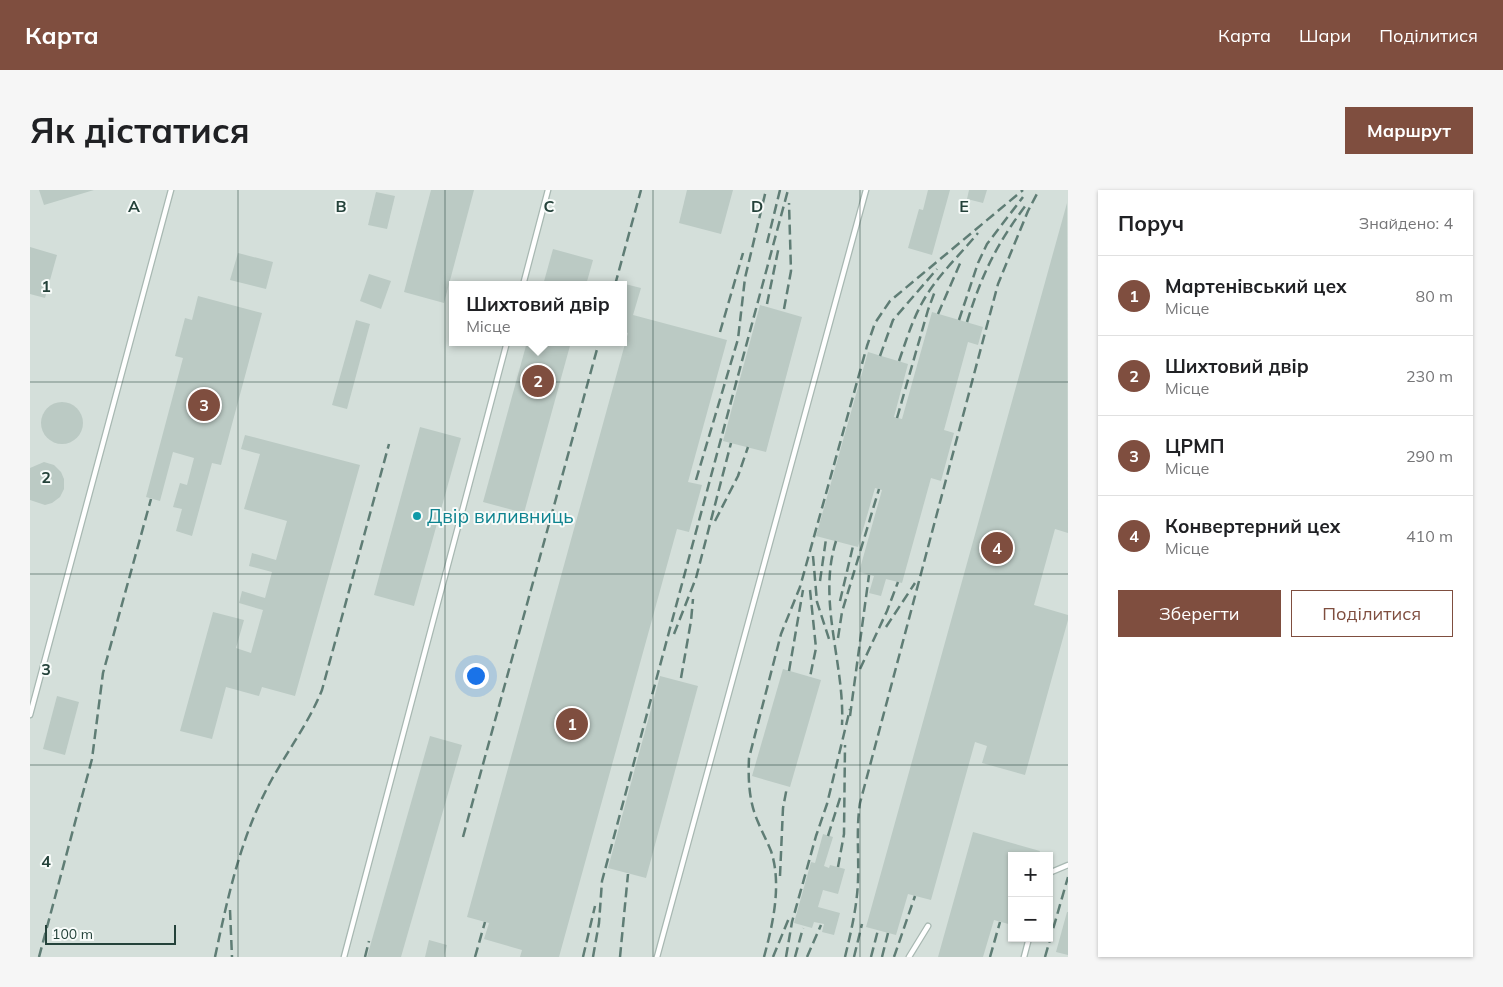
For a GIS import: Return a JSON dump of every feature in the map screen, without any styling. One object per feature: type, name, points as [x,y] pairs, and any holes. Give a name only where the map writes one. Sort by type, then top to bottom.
[{"type":"lane","points":[[30,715],[171,190]]},
{"type":"lane","points":[[524,281],[548,190]]},
{"type":"lane","points":[[657,957],[866,190]]},
{"type":"lane","points":[[344,957],[506,346]]},
{"type":"lane","points":[[1053,871],[1068,864]]},
{"type":"lane","points":[[909,957],[928,926]]},
{"type":"lane","points":[[1024,957],[1028,942]]},
{"type":"shaded area","points":[[30,190],[1068,190],[1068,957],[30,957]]},
{"type":"building","points":[[39,190],[94,190],[44,205]]},
{"type":"building","points":[[431,190],[474,190],[444,303],[404,292]]},
{"type":"building","points":[[687,190],[733,190],[721,234],[679,223]]},
{"type":"building","points":[[928,190],[950,190],[932,255],[908,248],[919,209],[923,210]]},
{"type":"building","points":[[969,190],[987,190],[983,203],[967,199]]},
{"type":"building","points":[[376,192],[395,196],[387,229],[368,225]]},
{"type":"building","points":[[1067,203],[1068,533],[1055,529],[1034,605],[1068,615],[1068,620],[1025,775],[982,763],[987,746],[975,742],[931,900],[908,894],[896,935],[866,927]]},
{"type":"building","points":[[30,247],[57,255],[45,298],[30,294]]},
{"type":"building","points":[[553,249],[593,260],[587,281],[544,281]]},
{"type":"building","points":[[238,253],[273,262],[266,289],[230,280]]},
{"type":"building","points":[[369,274],[391,281],[381,309],[360,301]]},
{"type":"building","points":[[627,284],[641,288],[633,315],[727,340],[688,482],[702,485],[689,532],[677,529],[559,957],[520,957],[522,950],[484,939],[489,923],[467,917],[624,346],[627,346]]},
{"type":"building","points":[[198,296],[262,313],[221,465],[212,463],[192,536],[176,531],[182,509],[173,507],[180,483],[187,485],[194,458],[173,452],[160,501],[146,497],[183,358],[175,356],[185,318],[192,320]]},
{"type":"building","points":[[760,305],[802,317],[766,452],[723,441]]},
{"type":"building","points":[[932,312],[983,327],[978,345],[968,342],[944,430],[954,433],[941,481],[931,478],[902,583],[886,579],[881,596],[869,593],[874,576],[859,572],[882,490],[875,488],[858,547],[816,536],[868,352],[908,364],[894,417],[902,419]]},
{"type":"building","points":[[356,320],[370,324],[347,409],[332,405]]},
{"type":"building","points":[[526,346],[570,346],[524,513],[483,502]]},
{"type":"building","points":[[58,402],[66,402],[77,408],[83,423],[77,438],[66,444],[58,444],[47,438],[41,427],[41,419],[47,408]]},
{"type":"building","name":"Двір виливниць","points":[[420,427],[461,438],[414,606],[374,595]]},
{"type":"building","points":[[245,435],[360,465],[295,696],[262,687],[259,696],[226,687],[212,739],[180,731],[213,612],[244,620],[236,648],[251,653],[263,610],[239,603],[242,591],[265,598],[272,572],[249,566],[252,553],[276,560],[287,521],[244,509],[260,454],[241,449]]},
{"type":"building","points":[[44,462],[54,465],[61,472],[64,479],[64,489],[60,497],[52,503],[45,505],[30,500],[30,468]]},
{"type":"building","points":[[783,669],[821,680],[790,787],[752,776]]},
{"type":"building","points":[[660,676],[698,686],[646,878],[608,868]]},
{"type":"building","points":[[57,696],[79,702],[65,755],[43,749]]},
{"type":"building","points":[[430,736],[462,745],[401,957],[367,957]]},
{"type":"building","points":[[973,832],[1040,851],[1008,852],[1008,924],[994,920],[983,957],[938,957]]},
{"type":"building","points":[[823,834],[833,837],[824,866],[829,868],[830,865],[845,869],[838,894],[823,890],[818,907],[840,913],[834,935],[822,932],[824,924],[814,922],[812,928],[794,923],[811,862],[815,863]]},
{"type":"building","points":[[1068,912],[1068,955],[1056,952]]},
{"type":"building","points":[[429,940],[447,945],[444,957],[425,957]]},
{"type":"railway","points":[[616,281],[641,190]]},
{"type":"railway","points":[[696,480],[738,339],[745,278],[766,190]]},
{"type":"railway","points":[[767,243],[780,190]]},
{"type":"railway","points":[[593,957],[599,923],[602,881],[788,190]]},
{"type":"railway","points":[[764,957],[773,918],[776,877],[771,851],[758,822],[751,799],[749,758],[781,634],[800,587],[867,346],[875,323],[890,301],[1023,190]]},
{"type":"railway","points":[[845,957],[857,891],[860,803],[998,284],[1028,211],[1039,190]]},
{"type":"railway","points":[[959,320],[978,263],[987,244],[1023,197]]},
{"type":"railway","points":[[784,309],[791,271],[789,203]]},
{"type":"railway","points":[[967,322],[978,289],[991,260],[1006,233],[1026,205]]},
{"type":"railway","points":[[899,361],[909,331],[928,293],[941,275],[978,233]]},
{"type":"railway","points":[[767,304],[779,246]]},
{"type":"railway","points":[[720,332],[743,253]]},
{"type":"railway","points":[[938,314],[962,259]]},
{"type":"railway","points":[[880,356],[893,320],[937,269]]},
{"type":"railway","points":[[897,418],[935,291]]},
{"type":"railway","points":[[463,837],[598,346]]},
{"type":"railway","points":[[674,634],[696,578],[731,443]]},
{"type":"railway","points":[[215,957],[237,866],[252,822],[272,779],[305,724],[322,690],[389,444]]},
{"type":"railway","points":[[715,521],[738,476],[748,447]]},
{"type":"railway","points":[[838,638],[842,612],[879,489]]},
{"type":"railway","points":[[39,957],[92,759],[103,673],[151,499]]},
{"type":"railway","points":[[820,581],[826,539]]},
{"type":"railway","points":[[836,541],[829,586],[830,610],[840,679],[842,725]]},
{"type":"railway","points":[[840,601],[853,546]]},
{"type":"railway","points":[[813,556],[817,602],[829,639]]},
{"type":"railway","points":[[850,716],[869,575]]},
{"type":"railway","points":[[860,669],[887,611],[898,582]]},
{"type":"railway","points":[[886,627],[915,583]]},
{"type":"railway","points":[[789,671],[803,590]]},
{"type":"railway","points":[[810,590],[816,648],[810,677]]},
{"type":"railway","points":[[681,678],[693,599]]},
{"type":"railway","points":[[786,957],[792,922],[827,804],[850,709]]},
{"type":"railway","points":[[838,867],[844,834],[845,745]]},
{"type":"railway","points":[[780,876],[783,808],[787,787]]},
{"type":"railway","points":[[828,836],[841,795]]},
{"type":"railway","points":[[620,957],[628,874]]},
{"type":"railway","points":[[1045,957],[1068,877]]},
{"type":"railway","points":[[894,957],[915,896]]},
{"type":"railway","points":[[583,957],[595,906]]},
{"type":"railway","points":[[230,910],[232,957]]},
{"type":"railway","points":[[773,957],[789,918]]},
{"type":"railway","points":[[475,957],[485,922]]},
{"type":"railway","points":[[990,957],[1000,922]]},
{"type":"railway","points":[[854,957],[862,924]]},
{"type":"railway","points":[[807,957],[821,925]]},
{"type":"railway","points":[[795,957],[803,928]]},
{"type":"railway","points":[[871,957],[878,930]]},
{"type":"railway","points":[[882,957],[888,933]]},
{"type":"railway","points":[[365,957],[369,941]]},
{"type":"place","name":"Шихтовий двір","points":[[538,381]]},
{"type":"place","name":"ЦРМП","points":[[204,405]]},
{"type":"place","name":"Двір виливниць","points":[[417,516]]},
{"type":"place","name":"Конвертерний цех","points":[[997,548]]},
{"type":"place","name":"Мартенівський цех","points":[[572,724]]}]
